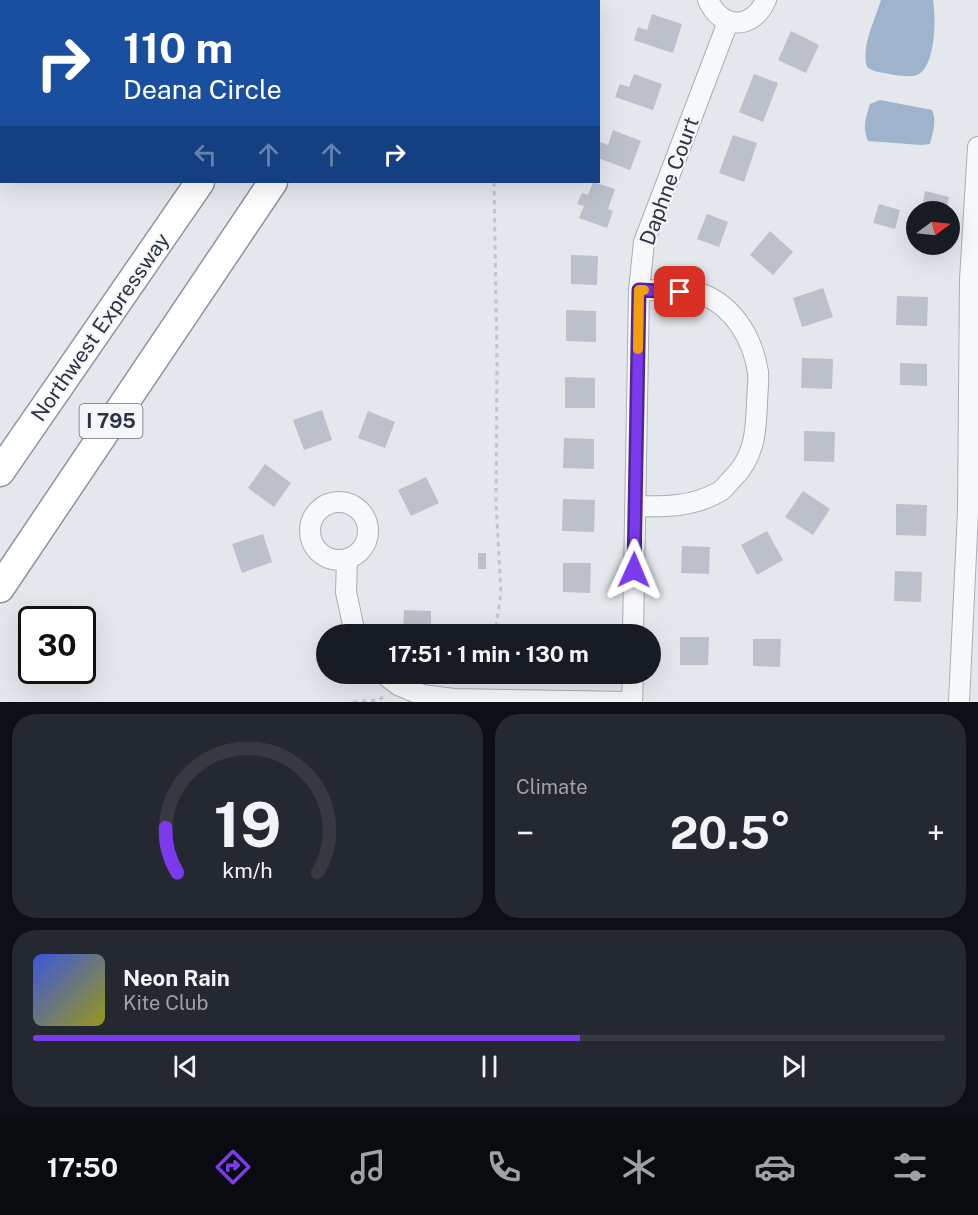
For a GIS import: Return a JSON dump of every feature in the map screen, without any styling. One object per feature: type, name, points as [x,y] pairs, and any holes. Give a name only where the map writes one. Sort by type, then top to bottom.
[{"type":"highway","points":[[57,388],[186,183]]},
{"type":"highway","name":"Northwest Expressway","points":[[0,472],[199,183]]},
{"type":"highway","name":"I 795","points":[[0,588],[272,183]]},
{"type":"highway","points":[[223,255],[280,183]]},
{"type":"street","points":[[708,0],[719,17],[728,22],[738,23],[748,21],[761,10],[766,0]]},
{"type":"street","name":"Daphne Court","points":[[633,624],[639,290],[644,243],[728,22]]},
{"type":"street","points":[[959,702],[968,511],[970,280],[978,147]]},
{"type":"street","points":[[635,506],[671,507],[693,503],[720,491],[741,471],[751,452],[756,433],[758,374],[751,346],[737,320],[721,305],[701,294],[639,290]]},
{"type":"street","points":[[347,560],[346,592],[353,624]]},
{"type":"street","points":[[401,684],[422,695],[454,699],[631,702],[632,684]]},
{"type":"path","points":[[494,183],[497,362],[496,504],[501,593],[496,624]]},
{"type":"path","points":[[353,702],[379,700],[388,684]]},
{"type":"water","points":[[881,0],[933,0],[934,29],[931,52],[928,62],[917,75],[889,74],[867,67],[867,42]]},
{"type":"water","points":[[880,100],[932,110],[934,122],[930,144],[868,141],[865,127],[867,113],[870,104]]},
{"type":"building","points":[[652,14],[682,24],[673,53],[634,40],[638,27],[647,30]]},
{"type":"building","points":[[791,31],[819,45],[806,73],[778,60]]},
{"type":"building","points":[[634,74],[662,84],[653,110],[615,97],[620,84],[629,87]]},
{"type":"building","points":[[754,74],[778,83],[763,122],[739,112]]},
{"type":"building","points":[[613,130],[641,141],[630,170],[600,159],[600,142],[608,145]]},
{"type":"building","points":[[733,135],[757,143],[744,182],[719,173]]},
{"type":"building","points":[[593,183],[615,189],[608,209],[613,211],[607,228],[579,218],[584,206],[577,204],[582,193],[588,195]]},
{"type":"building","points":[[925,191],[949,197],[948,201],[923,201]]},
{"type":"building","points":[[879,204],[900,210],[895,229],[873,223]]},
{"type":"building","points":[[707,214],[728,222],[719,247],[697,239]]},
{"type":"building","points":[[770,231],[793,252],[773,275],[750,255]]},
{"type":"building","points":[[571,255],[598,256],[597,285],[571,284]]},
{"type":"building","points":[[823,288],[833,317],[802,327],[793,298]]},
{"type":"building","points":[[897,296],[928,297],[927,326],[896,325]]},
{"type":"building","points":[[566,310],[596,311],[596,342],[566,341]]},
{"type":"building","points":[[802,358],[833,359],[832,389],[801,388]]},
{"type":"building","points":[[900,363],[927,364],[927,386],[900,385]]},
{"type":"building","points":[[565,377],[595,378],[595,408],[565,408]]},
{"type":"building","points":[[322,410],[332,440],[304,450],[293,420]]},
{"type":"building","points":[[368,411],[395,422],[385,448],[358,438]]},
{"type":"building","points":[[804,431],[835,432],[834,462],[804,461]]},
{"type":"building","points":[[564,438],[594,439],[594,469],[563,468]]},
{"type":"building","points":[[265,464],[291,483],[274,507],[248,488]]},
{"type":"building","points":[[426,477],[439,503],[411,516],[398,490]]},
{"type":"building","points":[[803,491],[830,509],[813,535],[785,517]]},
{"type":"building","points":[[563,499],[595,500],[594,532],[562,531]]},
{"type":"building","points":[[896,504],[927,505],[926,536],[896,535]]},
{"type":"building","points":[[767,531],[783,560],[757,575],[741,545]]},
{"type":"building","points":[[263,534],[272,562],[242,573],[232,544]]},
{"type":"building","points":[[682,546],[710,547],[709,574],[681,573]]},
{"type":"building","points":[[478,553],[486,553],[486,569],[478,569]]},
{"type":"building","points":[[563,563],[591,563],[590,593],[563,592]]},
{"type":"building","points":[[895,571],[922,572],[921,602],[894,601]]},
{"type":"building","points":[[404,610],[431,611],[431,624],[403,624]]},
{"type":"building","points":[[680,637],[709,637],[708,665],[680,665]]},
{"type":"building","points":[[753,639],[781,639],[780,667],[753,666]]},
{"type":"slow traffic","points":[[638,349],[639,290],[644,290]]},
{"type":"route","points":[[634,570],[639,290],[680,292]]}]
